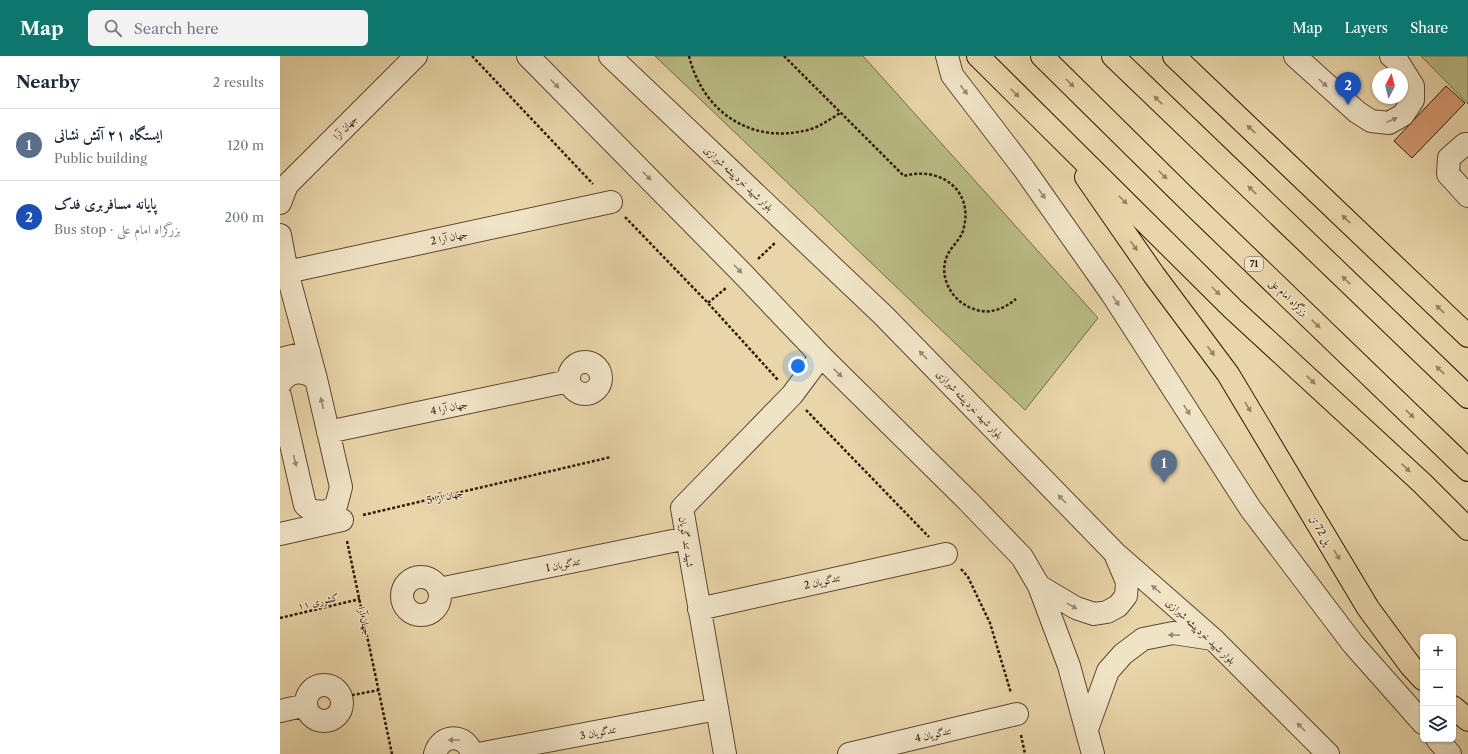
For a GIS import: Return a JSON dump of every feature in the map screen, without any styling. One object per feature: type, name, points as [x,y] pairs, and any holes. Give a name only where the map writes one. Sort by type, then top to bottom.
[{"type":"highway","points":[[978,56],[1233,309],[1422,482],[1468,529]]},
{"type":"highway","name":"بزرگراه امام علی","points":[[1042,56],[1190,202],[1468,470]]},
{"type":"highway","points":[[1113,56],[1468,397]]},
{"type":"highway","points":[[1174,56],[1468,336]]},
{"type":"highway","name":"پل 72 تن","points":[[1056,133],[1154,275],[1228,374],[1368,608],[1410,665],[1420,676]]},
{"type":"highway","points":[[1456,710],[1468,720]]},
{"type":"street","name":"جهان آرا","points":[[280,203],[287,185],[416,56]]},
{"type":"street","points":[[528,56],[742,273],[821,356],[1022,557],[1039,586],[1069,666],[1093,754]]},
{"type":"street","name":"بلوار شهید خردپیشه شیرازی","points":[[610,56],[883,315],[1115,554],[1213,640],[1328,754]]},
{"type":"street","points":[[947,56],[952,75],[1024,169],[1112,294],[1250,508],[1353,644],[1420,720]]},
{"type":"street","points":[[1295,56],[1356,112],[1371,121],[1389,123],[1403,115],[1413,100],[1413,86],[1398,62],[1391,56]]},
{"type":"street","points":[[1468,144],[1465,144],[1449,158],[1448,174],[1468,196]]},
{"type":"street","name":"جهان آرا 2","points":[[287,272],[611,202]]},
{"type":"street","points":[[280,235],[287,272],[316,379],[341,487],[336,506],[326,512],[312,511],[305,505]]},
{"type":"street","points":[[280,359],[309,352]]},
{"type":"street","name":"شهید تند گویان","points":[[725,754],[686,538],[682,508],[792,395],[821,356]]},
{"type":"street","points":[[280,384],[283,379],[294,373],[307,373],[316,379]]},
{"type":"street","name":"جهان آرا 4","points":[[328,432],[569,381]]},
{"type":"street","points":[[280,396],[310,527]]},
{"type":"street","points":[[280,534],[343,520]]},
{"type":"street","name":"تندگویان 1","points":[[439,589],[686,538]]},
{"type":"street","name":"تندگویان 2","points":[[699,609],[946,554]]},
{"type":"street","points":[[1039,586],[1076,608],[1094,614],[1108,612],[1118,606],[1126,596],[1127,582],[1115,554]]},
{"type":"street","points":[[1086,729],[1108,670],[1123,654],[1143,640],[1172,634],[1213,640]]},
{"type":"street","points":[[280,710],[306,705],[308,694],[317,686],[323,684],[334,688],[342,697]]},
{"type":"street","name":"تندگویان 3","points":[[478,754],[717,709]]},
{"type":"street","name":"تندگویان 4","points":[[849,754],[1017,714]]},
{"type":"street","points":[[435,754],[440,744],[445,740],[457,738],[468,744],[472,754]]},
{"type":"street","points":[[1440,742],[1450,754]]},
{"type":"path","points":[[689,56],[693,72],[709,99],[720,111],[748,127],[764,132],[780,134],[796,132],[827,122],[840,113]]},
{"type":"path","points":[[784,56],[904,176],[915,173],[927,173],[948,181],[956,189],[965,208],[966,218],[960,238],[952,246],[947,257],[945,268],[946,280],[956,299],[965,306],[975,310],[986,311],[997,310],[1016,300]]},
{"type":"path","name":"جهان آرا 5","points":[[343,520],[611,457]]},
{"type":"path","name":"جهان آرا","points":[[343,520],[392,754]]},
{"type":"path","name":"کشوری ۱۱","points":[[280,618],[360,599]]},
{"type":"path","points":[[342,697],[379,690]]},
{"type":"green space","points":[[655,56],[863,56],[1098,318],[1025,410]]},
{"type":"green space","points":[[1421,56],[1468,56],[1468,104]]},
{"type":"building","points":[[1446,86],[1465,103],[1412,158],[1394,141]]},
{"type":"place","name":"پایانه مسافربری فدک","points":[[1348,105]]},
{"type":"place","name":"ایستگاه ۲۱ آتش نشانی","points":[[1164,483]]}]
